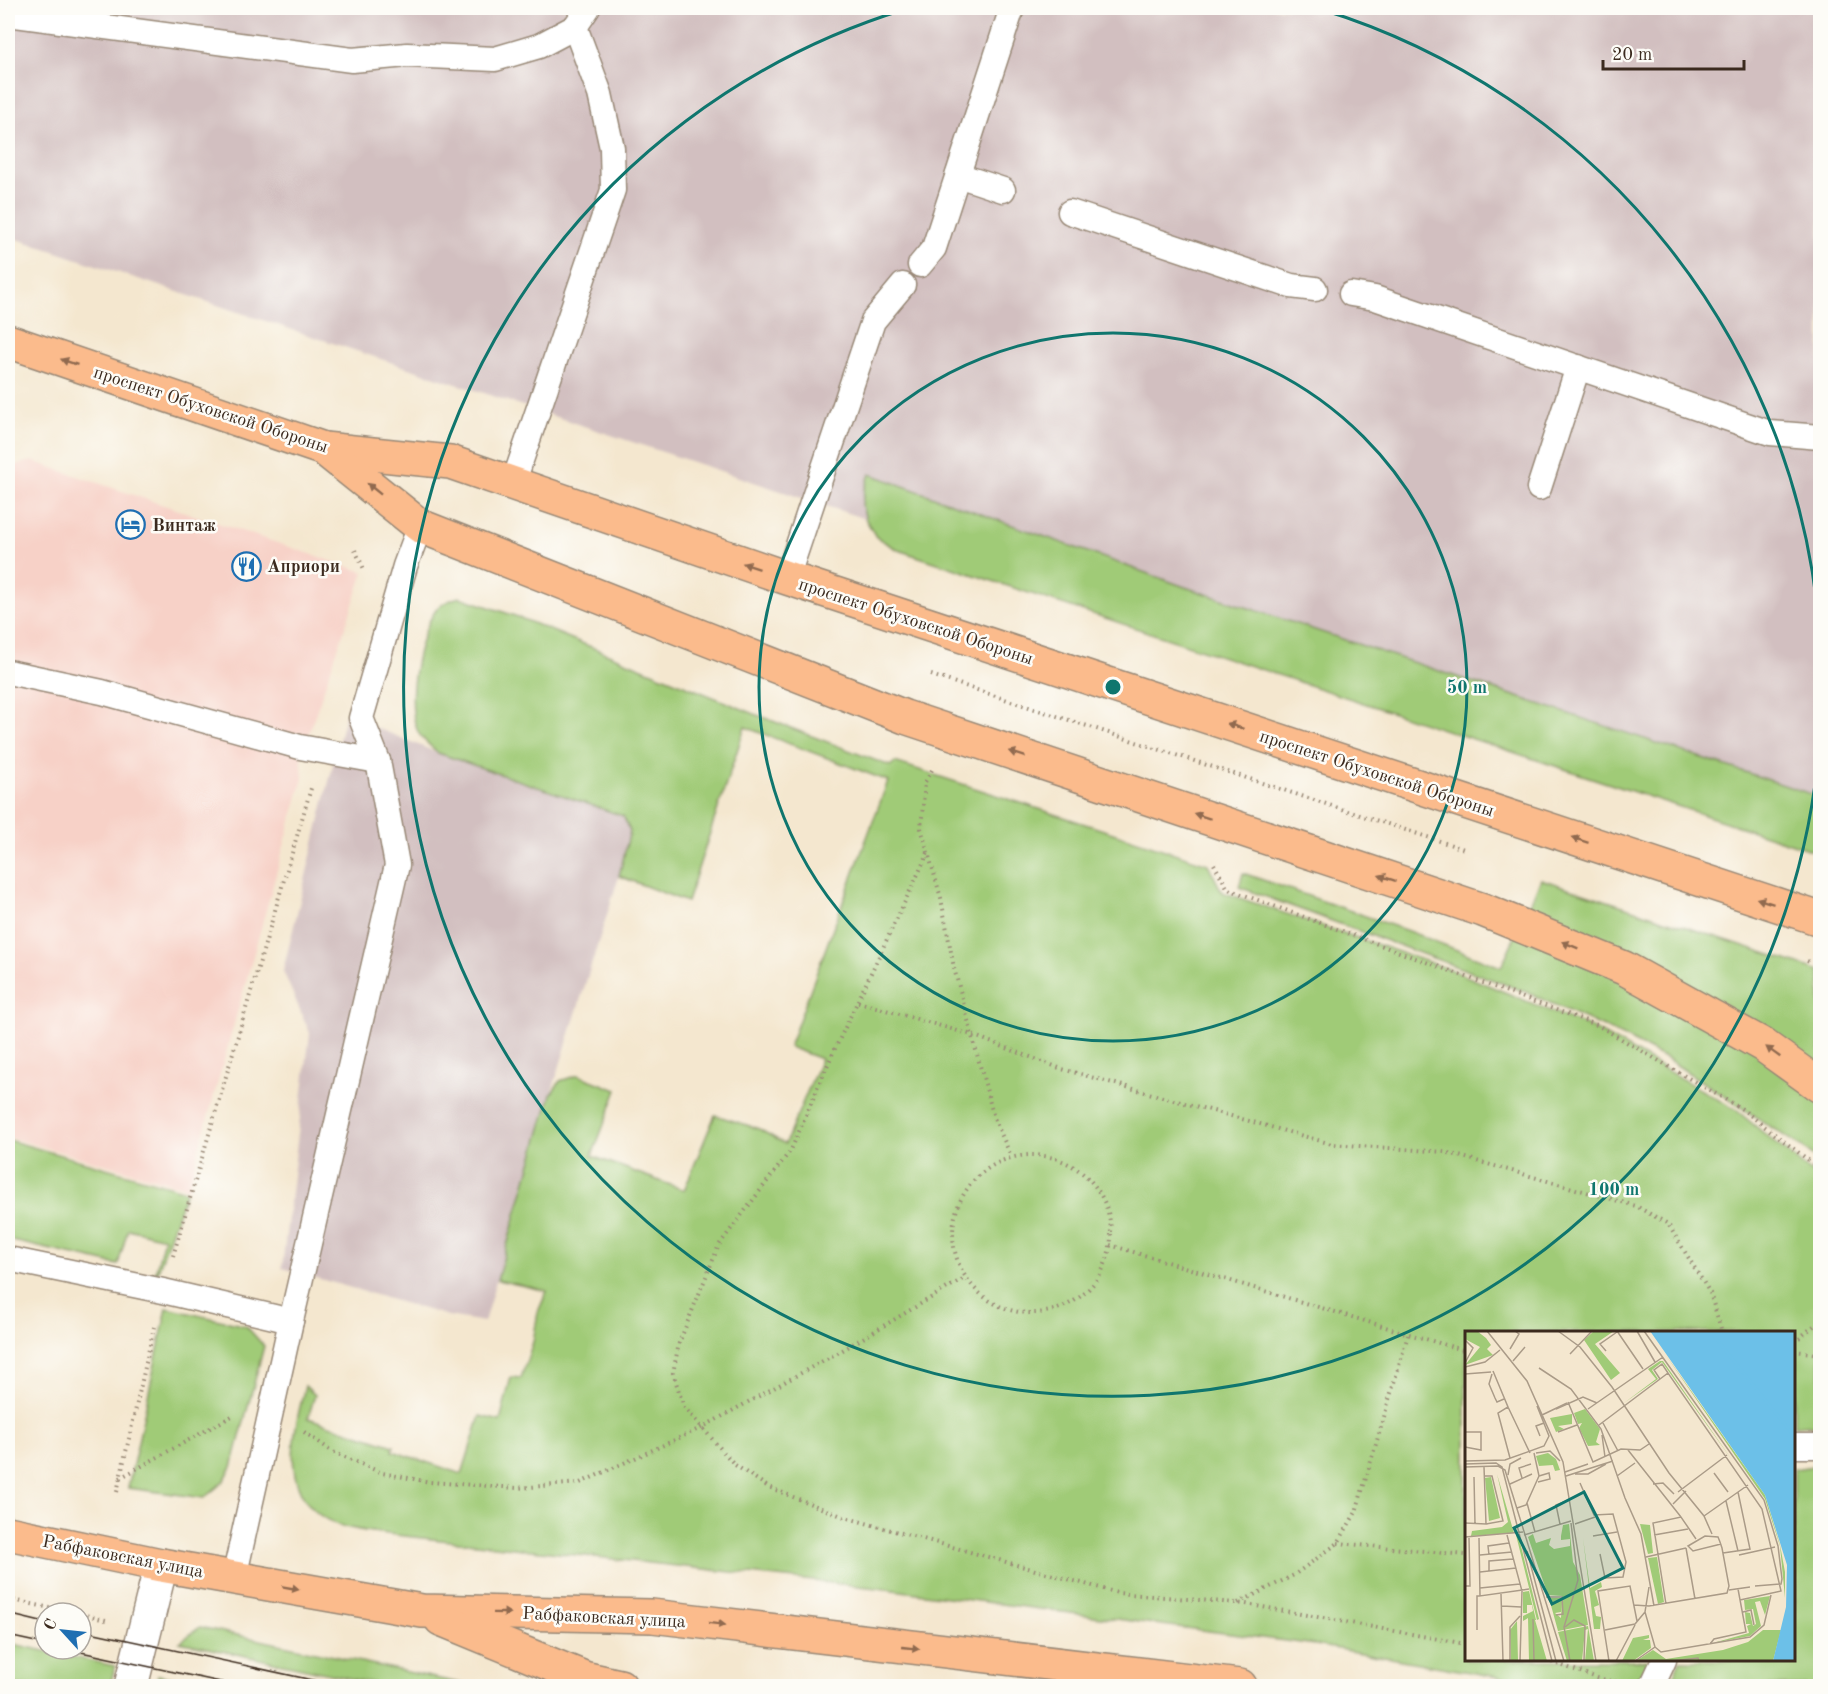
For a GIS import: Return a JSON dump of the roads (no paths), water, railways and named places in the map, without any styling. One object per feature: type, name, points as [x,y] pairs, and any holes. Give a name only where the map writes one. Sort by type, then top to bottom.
[{"type":"main road","name":"проспект Обуховской Обороны","points":[[8,344],[324,449],[450,462],[787,578],[1821,919]]},
{"type":"main road","points":[[324,449],[420,526],[905,717],[1483,910],[1624,968],[1763,1045],[1821,1086]]},
{"type":"main road","name":"Рабфаковская улица","points":[[8,1533],[160,1565],[422,1611],[652,1616],[1240,1686]]},
{"type":"main road","points":[[422,1611],[584,1678],[620,1686]]},
{"type":"street","points":[[131,1686],[160,1565]]},
{"type":"lane","points":[[8,14],[352,60],[407,55],[495,59],[539,46],[575,27],[588,8]]},
{"type":"lane","points":[[920,265],[934,248],[1012,8]]},
{"type":"lane","points":[[513,484],[613,190],[612,148],[602,105],[575,27]]},
{"type":"lane","points":[[958,175],[1003,190]]},
{"type":"lane","points":[[1070,212],[1291,286],[1315,289]]},
{"type":"lane","points":[[787,578],[873,321],[903,285]]},
{"type":"lane","points":[[1351,294],[1375,298],[1770,433],[1821,437]]},
{"type":"lane","points":[[1539,488],[1578,367]]},
{"type":"lane","points":[[234,1578],[291,1321],[398,865],[378,762],[361,718],[405,566],[420,526]]},
{"type":"lane","points":[[8,672],[102,692],[322,752],[378,762]]},
{"type":"lane","points":[[8,1259],[163,1291],[291,1321]]},
{"type":"lane","points":[[1795,1446],[1821,1446]]},
{"type":"lane","points":[[1652,1686],[1663,1661]]},
{"type":"tram line","points":[[8,1614],[33,1620]]},
{"type":"tram line","points":[[93,1633],[340,1686]]},
{"type":"tram line","points":[[8,1636],[33,1641]]},
{"type":"tram line","points":[[93,1655],[239,1686]]},
{"type":"place","name":"Винтаж","points":[[131,525]]},
{"type":"place","name":"Априори","points":[[246,566]]}]
